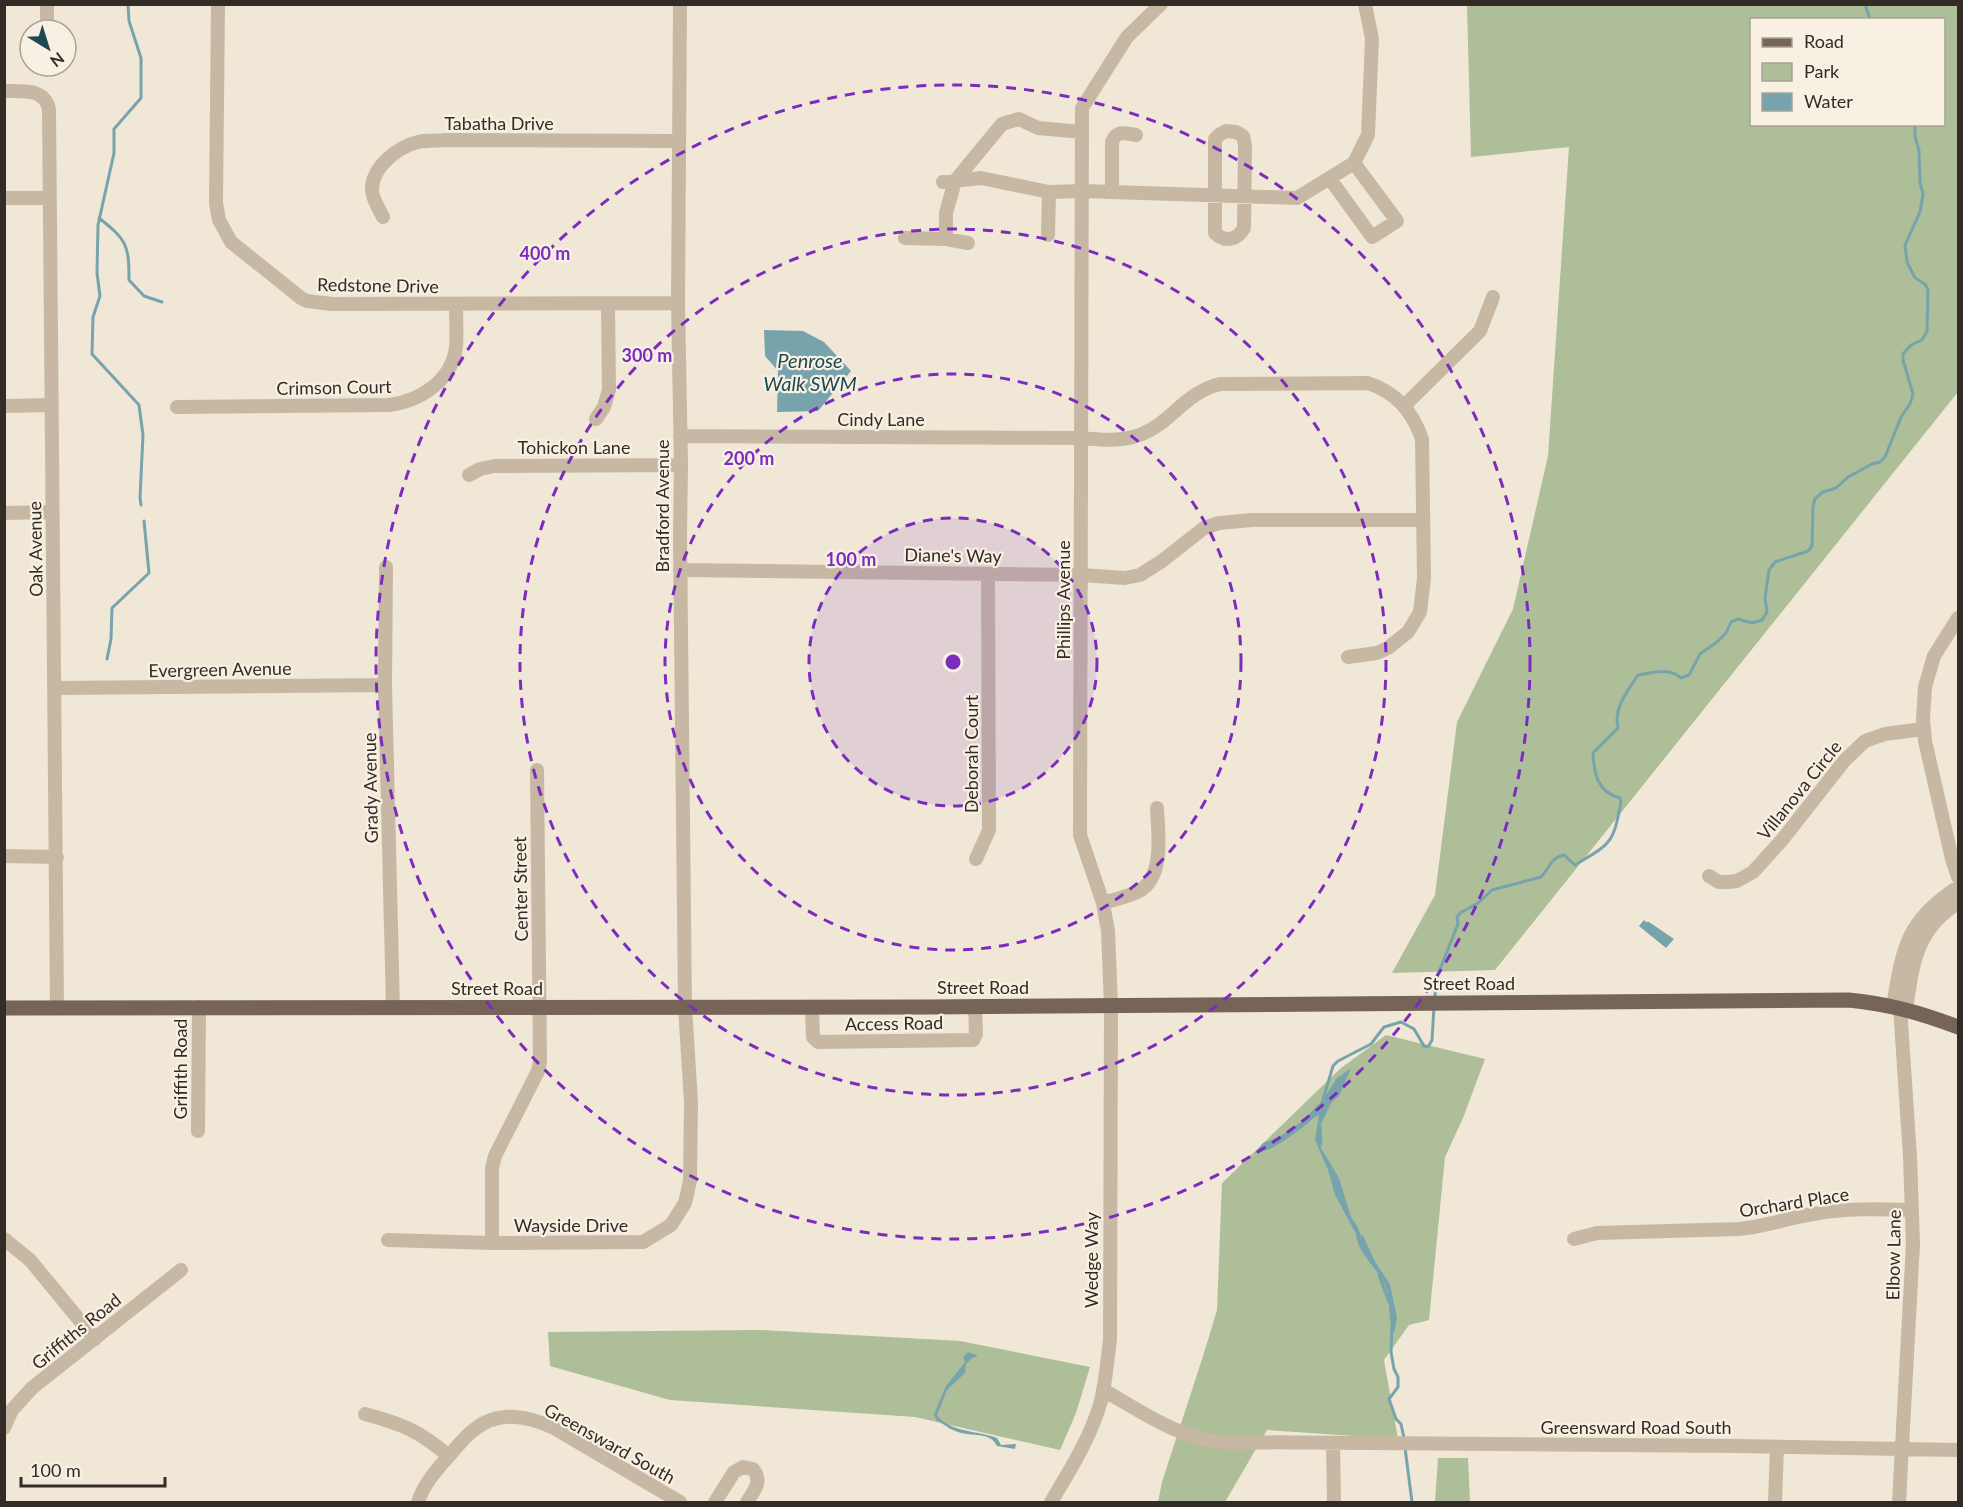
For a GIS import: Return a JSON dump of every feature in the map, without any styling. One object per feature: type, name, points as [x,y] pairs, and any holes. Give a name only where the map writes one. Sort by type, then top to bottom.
[{"type":"main road","name":"Street Road","points":[[4,1008],[1111,1006],[1840,1000],[1900,1007],[1959,1027]]},
{"type":"street","name":"Redstone Drive","points":[[218,4],[216,203],[219,220],[231,242],[296,295],[307,301],[332,304],[678,303]]},
{"type":"street","name":"Bradford Avenue","points":[[680,4],[678,303],[685,1007]]},
{"type":"street","name":"Phillips Avenue","points":[[1111,1006],[1108,931],[1103,903],[1080,836],[1082,108],[1126,37],[1161,4]]},
{"type":"street","points":[[949,182],[981,178],[1049,192],[1298,198],[1354,163],[1368,135],[1372,39],[1365,4]]},
{"type":"street","name":"Oak Avenue","points":[[4,91],[38,94],[44,97],[50,110],[57,1008]]},
{"type":"street","points":[[946,239],[949,182],[1002,124],[1009,120],[1019,119],[1038,128],[1082,132]]},
{"type":"street","points":[[1226,131],[1236,132],[1243,136],[1245,145],[1243,196],[1244,228],[1234,239],[1220,238],[1215,233],[1215,140],[1226,131]]},
{"type":"street","points":[[1112,192],[1114,136],[1120,133],[1136,135]]},
{"type":"street","name":"Tabatha Drive","points":[[383,217],[372,190],[375,177],[388,158],[419,142],[447,140],[679,141]]},
{"type":"street","points":[[1330,178],[1372,237],[1396,221],[1354,163]]},
{"type":"street","points":[[1048,235],[1049,192]]},
{"type":"street","points":[[4,198],[49,198]]},
{"type":"street","points":[[905,238],[946,239],[968,243]]},
{"type":"street","points":[[1348,657],[1377,653],[1388,648],[1408,632],[1420,612],[1424,578],[1422,439],[1415,419],[1405,405],[1480,331],[1493,297]]},
{"type":"street","points":[[596,419],[604,407],[609,390],[608,303]]},
{"type":"street","name":"Crimson Court","points":[[177,407],[389,405],[410,402],[425,394],[439,381],[450,365],[456,345],[456,304]]},
{"type":"street","name":"Cindy Lane","points":[[680,436],[1112,440],[1143,434],[1196,393],[1220,384],[1368,383],[1382,388],[1405,405]]},
{"type":"street","points":[[4,406],[52,405]]},
{"type":"street","name":"Tohickon Lane","points":[[469,475],[480,469],[495,466],[681,465]]},
{"type":"street","points":[[4,513],[52,512]]},
{"type":"street","name":"Diane's Way","points":[[680,570],[1081,575],[1111,578],[1140,575],[1204,528],[1220,522],[1423,520]]},
{"type":"street","name":"Grady Avenue","points":[[386,567],[385,685],[393,1008]]},
{"type":"street","name":"Deborah Court","points":[[976,859],[989,830],[988,574]]},
{"type":"street","points":[[1959,618],[1939,646],[1923,698],[1923,729],[1952,859],[1959,877]]},
{"type":"street","name":"Evergreen Avenue","points":[[56,688],[385,685]]},
{"type":"street","name":"Villanova Circle","points":[[1709,876],[1719,882],[1728,882],[1737,881],[1754,872],[1845,760],[1865,741],[1885,734],[1923,729]]},
{"type":"street","name":"Center Street","points":[[492,1242],[493,1161],[538,1071],[540,1062],[537,770]]},
{"type":"street","points":[[1103,903],[1142,890],[1151,878],[1158,848],[1157,808]]},
{"type":"street","points":[[4,856],[57,857]]},
{"type":"street","points":[[1900,1007],[1898,980],[1911,933],[1929,908],[1959,887]]},
{"type":"street","points":[[1900,1007],[1927,929],[1936,919],[1959,903]]},
{"type":"street","name":"Access Road","points":[[812,1007],[813,1037],[818,1042],[973,1040],[976,1034],[975,1006]]},
{"type":"street","name":"Wedge Way","points":[[1051,1503],[1075,1463],[1098,1410],[1110,1340],[1111,1006]]},
{"type":"street","name":"Wayside Drive","points":[[388,1240],[643,1242],[649,1240],[674,1220],[685,1203],[690,1181],[691,1101],[685,1007]]},
{"type":"street","name":"Elbow Lane","points":[[1899,1503],[1913,1244],[1900,1007]]},
{"type":"street","name":"Griffith Road","points":[[198,1131],[199,1008]]},
{"type":"street","name":"Orchard Place","points":[[1574,1239],[1597,1233],[1748,1228],[1845,1210],[1912,1210]]},
{"type":"street","points":[[4,1239],[30,1260],[95,1339]]},
{"type":"street","name":"Griffiths Road","points":[[4,1428],[12,1410],[32,1388],[181,1270]]},
{"type":"street","name":"Greensward Road South","points":[[1103,1390],[1172,1428],[1200,1439],[1223,1442],[1959,1450]]},
{"type":"street","points":[[365,1414],[417,1431],[449,1456]]},
{"type":"street","name":"Greensward South","points":[[418,1503],[428,1481],[473,1430],[482,1424],[506,1416],[519,1416],[543,1422],[680,1503]]},
{"type":"street","points":[[1333,1443],[1334,1503]]},
{"type":"street","points":[[1775,1503],[1777,1447]]},
{"type":"street","points":[[715,1503],[734,1472],[743,1467],[753,1469],[758,1479],[758,1485],[747,1503]]},
{"type":"green space","points":[[1467,5],[1958,5],[1958,392],[1495,970],[1392,973],[1435,895],[1457,722],[1513,609],[1548,456],[1569,147],[1471,157]]},
{"type":"green space","points":[[1386,1035],[1485,1059],[1463,1118],[1445,1157],[1429,1320],[1409,1325],[1384,1360],[1398,1439],[1267,1430],[1225,1502],[1158,1502],[1162,1482],[1217,1310],[1222,1183],[1341,1068]]},
{"type":"green space","points":[[760,1330],[960,1341],[1090,1367],[1076,1413],[1060,1450],[915,1417],[670,1400],[550,1366],[548,1332]]},
{"type":"green space","points":[[1438,1458],[1468,1458],[1470,1502],[1435,1502]]},
{"type":"water","name":"Penrose Walk SWM","points":[[764,330],[803,331],[824,342],[851,371],[818,411],[777,412],[778,371],[765,356]]},
{"type":"water","points":[[1644,920],[1674,939],[1666,948],[1639,926]]},
{"type":"water","points":[[1351,1068],[1339,1096],[1331,1103],[1320,1126],[1321,1148],[1339,1178],[1351,1217],[1367,1250],[1390,1284],[1397,1318],[1394,1333],[1384,1283],[1361,1250],[1356,1234],[1335,1195],[1328,1170],[1315,1140],[1319,1115],[1281,1143],[1268,1150],[1255,1153],[1263,1143],[1279,1137],[1301,1122],[1322,1101],[1337,1078]]},
{"type":"water","points":[[968,1352],[978,1356],[966,1364],[965,1373],[947,1390],[937,1415],[942,1421],[956,1428],[997,1438],[1001,1445],[1016,1444],[1015,1449],[997,1446],[994,1441],[985,1436],[955,1431],[936,1420],[934,1414],[946,1386],[965,1362],[963,1357]]},
{"type":"waterway","points":[[128,4],[129,21],[141,58],[141,98],[114,129],[114,153],[98,225],[97,273],[100,296],[93,317],[92,354],[139,405],[143,435],[141,505]]},
{"type":"waterway","points":[[1865,4],[1869,18]]},
{"type":"waterway","points":[[1435,998],[1436,979],[1458,924],[1457,917],[1460,913],[1478,903],[1492,890],[1541,877],[1559,856],[1564,855],[1575,865],[1603,847],[1612,835],[1621,802],[1620,798],[1606,791],[1598,781],[1593,753],[1618,728],[1619,707],[1638,675],[1660,672],[1671,673],[1681,678],[1689,675],[1700,654],[1726,633],[1731,622],[1738,619],[1752,623],[1762,620],[1767,612],[1765,598],[1769,570],[1775,562],[1808,551],[1812,546],[1815,499],[1823,492],[1836,488],[1848,477],[1880,462],[1885,457],[1913,394],[1903,354],[1911,345],[1922,340],[1927,331],[1928,290],[1925,284],[1915,278],[1907,262],[1905,245],[1920,212],[1923,194],[1915,126]]},
{"type":"waterway","points":[[99,218],[116,232],[124,244],[127,251],[129,280],[144,296],[162,302]]},
{"type":"waterway","points":[[107,659],[111,639],[112,608],[149,573],[144,521]]},
{"type":"waterway","points":[[1322,1103],[1333,1066],[1338,1061],[1371,1044],[1384,1027],[1401,1022],[1414,1029],[1424,1046],[1428,1047],[1432,1040],[1434,1007]]},
{"type":"waterway","points":[[1320,1127],[1321,1144]]},
{"type":"waterway","points":[[1362,1237],[1374,1263]]},
{"type":"waterway","points":[[1379,1275],[1389,1302]]},
{"type":"waterway","points":[[1392,1327],[1391,1352],[1398,1377],[1398,1387],[1389,1399],[1396,1419],[1401,1424],[1404,1438]]},
{"type":"waterway","points":[[1405,1448],[1412,1502]]}]
